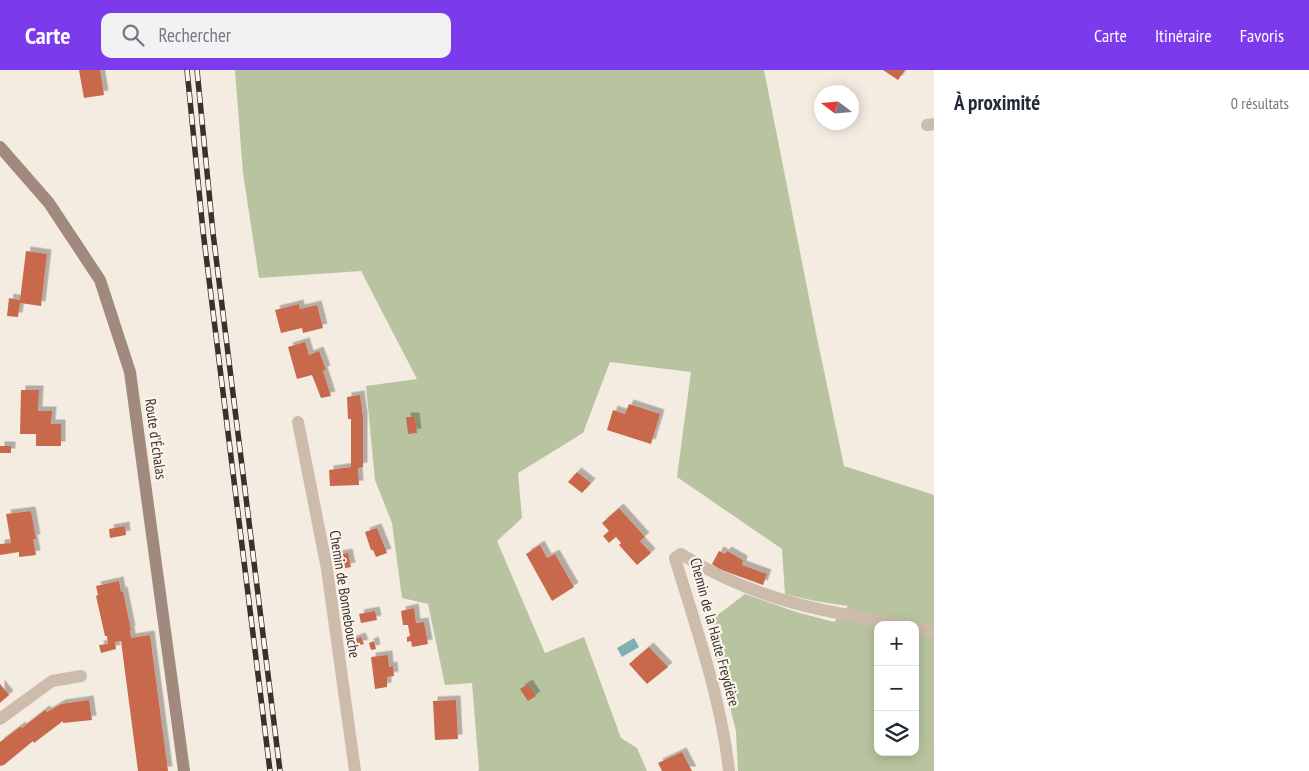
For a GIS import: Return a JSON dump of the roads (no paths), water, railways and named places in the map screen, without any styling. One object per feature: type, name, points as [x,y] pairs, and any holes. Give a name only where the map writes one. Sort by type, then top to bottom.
[{"type":"street","name":"Route d'Échalas","points":[[0,147],[50,203],[100,280],[130,372],[184,771]]},
{"type":"street","name":"Chemin de Bonnebouche","points":[[298,422],[327,569],[355,771]]},
{"type":"street","name":"Chemin de la Haute Freydière","points":[[729,771],[725,734],[704,654],[675,558],[681,554],[707,570],[769,595],[827,611],[879,621]]},
{"type":"street","points":[[919,629],[934,631]]},
{"type":"street","points":[[0,719],[52,681],[80,676]]},
{"type":"water","points":[[634,638],[639,647],[622,657],[617,648]]},
{"type":"railway","points":[[187,70],[203,231],[270,771]]},
{"type":"railway","points":[[197,70],[213,233],[280,771]]}]
